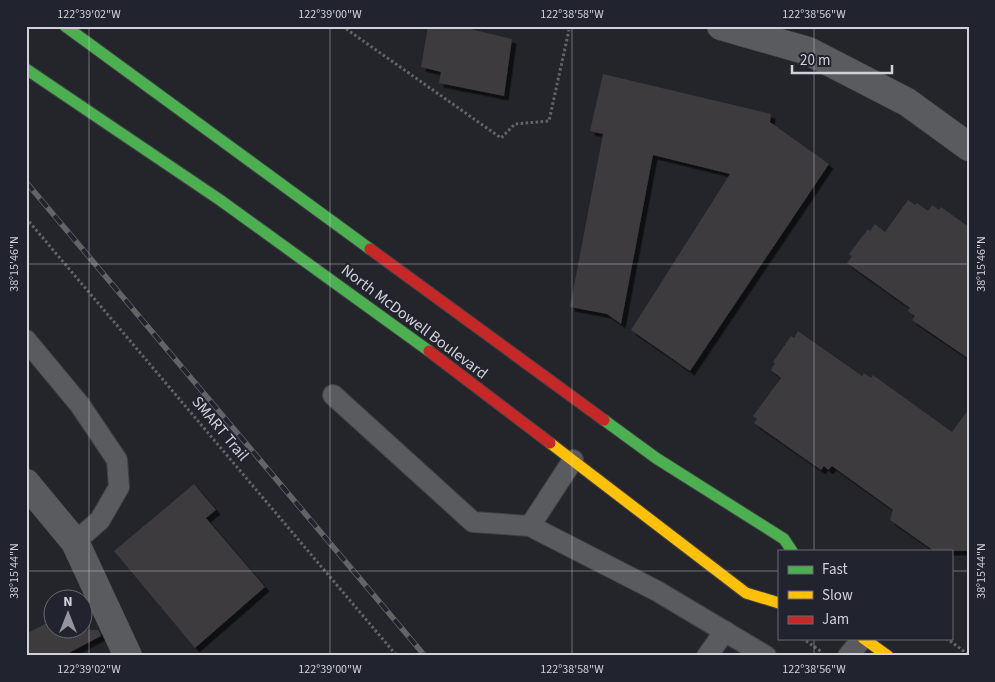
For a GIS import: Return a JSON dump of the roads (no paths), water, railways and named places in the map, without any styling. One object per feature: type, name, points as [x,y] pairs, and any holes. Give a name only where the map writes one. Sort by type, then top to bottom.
[{"type":"main road","name":"North McDowell Boulevard","points":[[65,26],[656,458],[784,539],[791,550]]},
{"type":"main road","name":"North McDowell Boulevard","points":[[26,69],[220,200],[394,324],[746,594],[778,603]]},
{"type":"main road","points":[[866,640],[888,656]]},
{"type":"street","points":[[721,26],[808,51],[907,102],[969,147]]},
{"type":"street","points":[[26,483],[75,542],[128,656]]},
{"type":"lane","points":[[26,340],[80,405],[117,460],[119,487],[100,520],[75,542]]},
{"type":"lane","points":[[334,395],[473,522],[530,526],[657,591],[766,656]]},
{"type":"lane","points":[[530,526],[573,460]]},
{"type":"lane","points":[[707,656],[725,631]]},
{"type":"lane","points":[[848,656],[861,640]]},
{"type":"railway","points":[[26,182],[425,656]]}]
